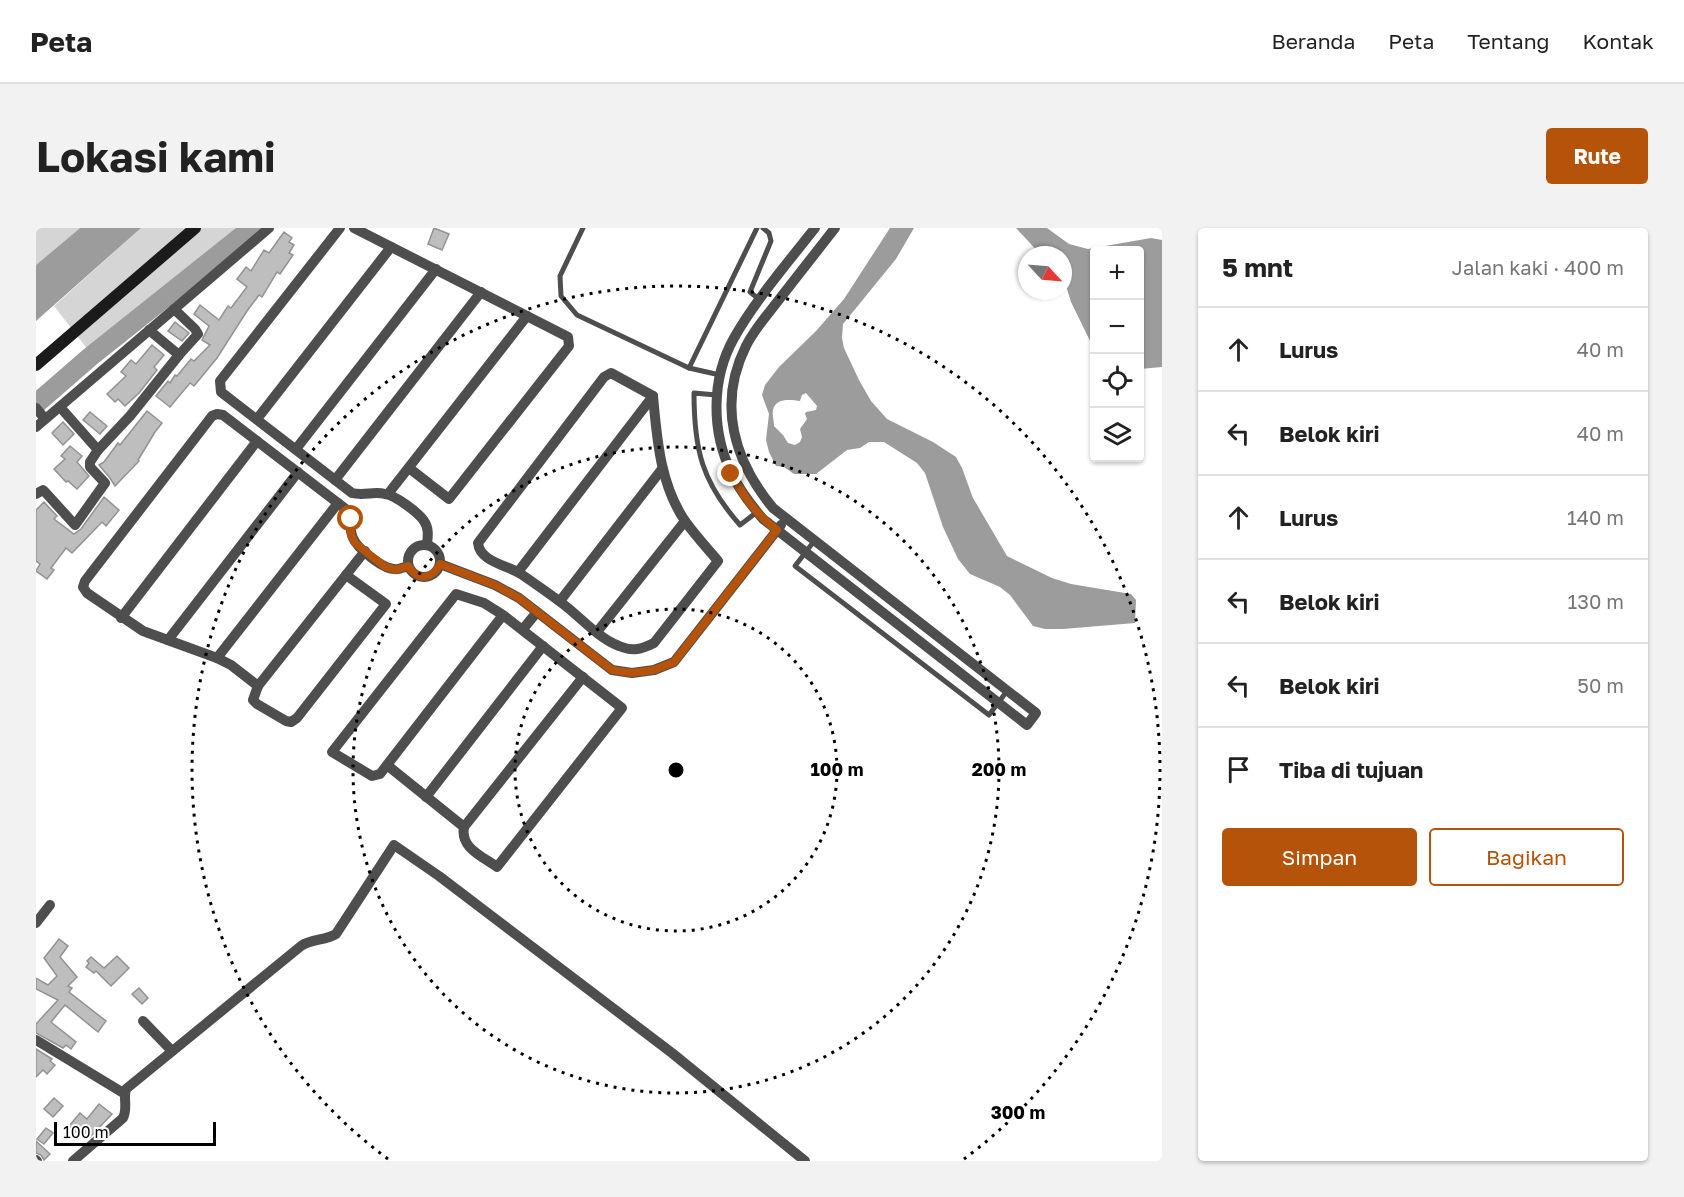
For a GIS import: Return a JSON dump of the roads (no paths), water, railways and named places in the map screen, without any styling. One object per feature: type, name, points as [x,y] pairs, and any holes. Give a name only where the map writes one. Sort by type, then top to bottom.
[{"type":"main road","points":[[36,365],[195,228]]},
{"type":"street","points":[[36,427],[41,414],[60,407],[269,228]]},
{"type":"street","points":[[340,228],[220,381],[221,392],[352,492],[362,495],[377,492],[397,498],[424,519],[428,530],[427,544]]},
{"type":"street","points":[[354,228],[568,337],[569,346],[449,499],[409,468]]},
{"type":"street","points":[[826,239],[814,229],[733,339],[720,375],[716,395],[717,425],[731,474],[745,497],[763,519],[1027,725],[1036,713],[773,508],[757,489],[745,467],[732,423],[731,396],[746,346],[835,228]]},
{"type":"street","points":[[256,419],[391,247]]},
{"type":"street","points":[[296,449],[436,269]]},
{"type":"street","points":[[335,480],[481,292]]},
{"type":"street","points":[[36,494],[43,490],[75,525],[105,483],[90,466],[98,450],[130,416],[198,334],[174,309]]},
{"type":"street","points":[[388,494],[527,316]]},
{"type":"street","points":[[150,330],[179,355]]},
{"type":"street","points":[[611,373],[653,396],[662,469],[673,499],[685,521],[718,561],[654,643],[642,649],[630,650],[618,646],[597,632],[560,601],[518,572],[485,557],[479,550],[478,543],[604,377],[611,373]]},
{"type":"street","points":[[518,572],[653,396]]},
{"type":"street","points":[[60,407],[98,450]]},
{"type":"street","points":[[258,686],[231,665],[217,658],[143,631],[121,618],[87,593],[83,587],[85,581],[212,416],[223,415],[347,510],[355,543],[384,566],[395,570],[408,566]]},
{"type":"street","points":[[121,618],[257,441]]},
{"type":"street","points":[[560,601],[662,469]]},
{"type":"street","points":[[168,640],[298,471]]},
{"type":"street","points":[[217,658],[338,503]]},
{"type":"street","points":[[440,564],[495,585],[519,598],[612,670],[632,673],[654,670],[674,662],[786,518]]},
{"type":"street","points":[[597,632],[685,521]]},
{"type":"street","points":[[427,544],[435,548],[440,556],[440,564],[436,572],[429,577],[420,577],[408,566],[408,558],[411,550],[419,545],[427,544]]},
{"type":"street","points":[[346,575],[386,604],[297,718],[291,722],[286,721],[253,700],[258,686],[365,551]]},
{"type":"street","points":[[503,615],[380,774],[372,776],[332,752],[456,594],[484,603],[503,615],[523,630],[583,677],[622,708],[497,867],[468,847],[462,837],[464,827],[583,677]]},
{"type":"street","points":[[523,630],[537,612]]},
{"type":"street","points":[[566,635],[579,618]]},
{"type":"street","points":[[426,796],[543,646]]},
{"type":"street","points":[[387,765],[464,827]]},
{"type":"street","points":[[73,1161],[123,1118],[127,1109],[126,1089],[305,943],[330,938],[336,934],[394,845],[439,876],[672,1053],[805,1161]]},
{"type":"street","points":[[36,924],[50,905]]},
{"type":"street","points":[[143,1021],[172,1051]]},
{"type":"street","points":[[36,1040],[125,1094]]},
{"type":"lane","points":[[583,228],[560,276],[561,296],[577,315],[689,368],[720,375]]},
{"type":"lane","points":[[689,368],[757,228]]},
{"type":"lane","points":[[760,300],[750,292],[771,241],[769,232],[763,228]]},
{"type":"lane","points":[[716,395],[694,393],[694,425],[698,452],[716,492],[726,509],[740,525],[757,512]]},
{"type":"lane","points":[[815,540],[795,566],[989,716],[1008,691]]},
{"type":"waterway","points":[[36,404],[90,357],[252,228]]}]
